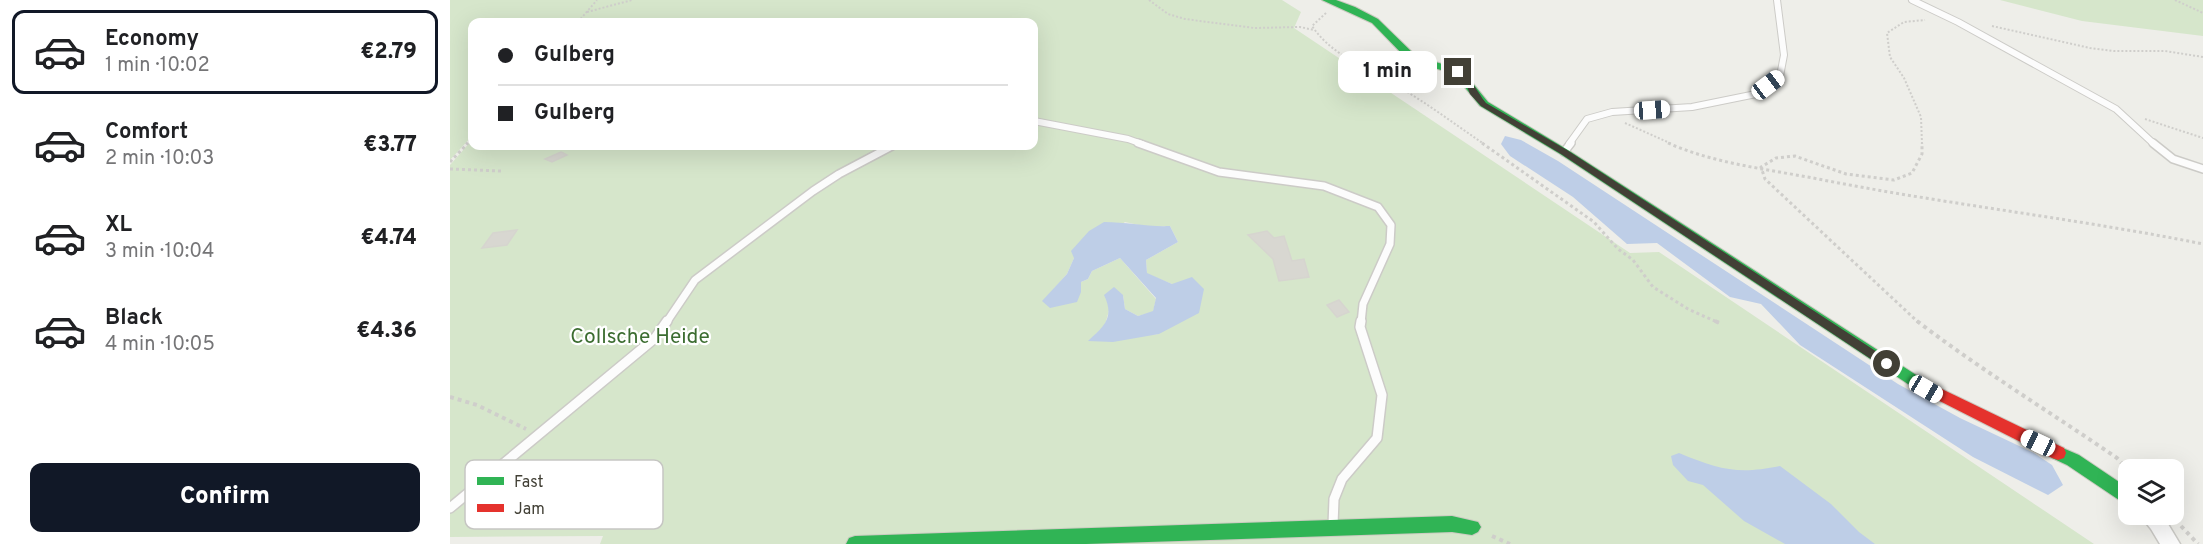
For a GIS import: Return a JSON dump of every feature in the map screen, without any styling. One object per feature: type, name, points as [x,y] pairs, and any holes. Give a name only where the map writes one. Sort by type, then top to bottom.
[{"type":"street","points":[[1331,1],[1376,21],[1388,31],[1406,53],[1420,61],[1458,72],[1468,81],[1474,94],[1484,104],[1564,152],[1906,377],[1947,400],[2073,460],[2118,490]]},
{"type":"street","points":[[855,544],[1333,527],[1452,524],[1472,527]]},
{"type":"street","points":[[2159,525],[2170,544]]},
{"type":"lane","points":[[1564,152],[1587,119],[1612,112],[1692,107],[1756,94],[1780,76],[1784,55],[1777,0]]},
{"type":"lane","points":[[1912,0],[1958,22],[2116,109],[2132,119],[2165,154],[2186,165],[2203,169]]},
{"type":"lane","points":[[1038,122],[1128,139],[1219,172],[1324,186],[1378,207],[1391,225],[1390,244],[1364,304],[1360,327],[1382,395],[1377,438],[1342,478],[1334,499],[1333,527]]},
{"type":"lane","points":[[508,460],[655,338],[695,280],[813,191],[839,174],[884,150]]},
{"type":"lane","points":[[450,508],[465,496]]},
{"type":"path","points":[[582,18],[597,0]]},
{"type":"path","points":[[587,12],[632,0]]},
{"type":"path","points":[[1149,0],[1168,14],[1185,19],[1254,28],[1300,27],[1314,30]]},
{"type":"path","points":[[2175,0],[2203,13]]},
{"type":"path","points":[[1331,1],[1312,26],[1320,38],[1362,68],[1399,87],[1534,178],[1594,222],[1618,249],[1633,260],[1653,288],[1688,309],[1722,324]]},
{"type":"path","points":[[1761,167],[1776,158],[1795,156],[1856,175],[1894,180],[1912,173],[1922,154],[1921,117],[1904,78],[1890,57],[1887,33],[1896,23],[1915,19],[1926,20]]},
{"type":"path","points":[[1958,22],[1982,24],[2090,48],[2165,51],[2203,57]]},
{"type":"path","points":[[2116,109],[2203,138]]},
{"type":"path","points":[[1600,116],[1623,123],[1680,148],[1712,158],[1897,195],[2139,231],[2203,244]]},
{"type":"path","points":[[450,162],[468,142]]},
{"type":"path","points":[[1761,167],[1765,179],[1915,320],[1975,365],[2031,399],[2118,460]]},
{"type":"path","points":[[450,169],[501,171]]},
{"type":"path","points":[[450,397],[477,405],[538,435]]},
{"type":"path","points":[[2180,525],[2198,544]]},
{"type":"green space","name":"Collsche Heide","points":[[450,0],[1282,0],[1301,12],[1294,28],[1630,253],[1659,252],[2094,544],[600,544],[603,536],[450,537],[450,165],[468,145],[468,150],[1038,150],[1038,18],[468,18],[468,140],[450,160]],"holes":[[[1125,222],[1148,227],[1170,226],[1178,242],[1146,260],[1147,274],[1172,284],[1159,334],[1089,341],[1105,325],[1110,307],[1123,295],[1125,309],[1138,316],[1153,312],[1156,299],[1120,258],[1092,271],[1088,279],[1081,282],[1081,292],[1043,301],[1067,274],[1074,258]]]},
{"type":"green space","points":[[2000,0],[2203,0],[2203,36],[2082,21]]},
{"type":"water","points":[[1505,136],[1521,140],[1558,161],[1898,384],[1960,418],[2034,453],[2052,465],[2063,485],[2048,495],[1973,457],[1800,345],[1761,304],[1730,297],[1657,243],[1627,244],[1573,197],[1510,156],[1501,144]]},
{"type":"water","points":[[1104,222],[1170,226],[1178,242],[1146,260],[1147,273],[1172,284],[1192,277],[1204,289],[1199,313],[1159,334],[1113,342],[1088,341],[1106,321],[1108,310],[1104,295],[1114,287],[1123,295],[1125,309],[1138,316],[1153,311],[1156,298],[1120,258],[1092,271],[1088,279],[1081,282],[1081,292],[1077,302],[1050,308],[1042,301],[1067,274],[1074,258],[1071,251],[1089,231]]},
{"type":"water","points":[[1679,453],[1728,469],[1752,470],[1780,466],[1831,504],[1859,532],[1875,544],[1785,544],[1744,521],[1703,485],[1688,481],[1673,465],[1671,456]]},
{"type":"building","points":[[561,152],[567,155],[552,162],[545,159]]},
{"type":"building","points":[[517,230],[507,245],[482,248],[493,233]]},
{"type":"building","points":[[1267,231],[1274,238],[1284,236],[1292,261],[1304,259],[1309,277],[1279,281],[1273,259],[1248,235]]},
{"type":"building","points":[[1339,300],[1349,312],[1337,317],[1327,305]]},
{"type":"traffic: fast","points":[[1327,0],[1375,21],[1412,58],[1458,72],[1484,104],[1564,152],[1919,384]]},
{"type":"traffic: fast","points":[[2058,453],[2073,460],[2118,490]]},
{"type":"traffic: fast","points":[[855,544],[1452,524],[1472,527]]},
{"type":"traffic: jam","points":[[1919,384],[2058,453]]},
{"type":"route","points":[[1458,72],[1468,81],[1474,94],[1484,104],[1564,152],[1887,364]]}]
